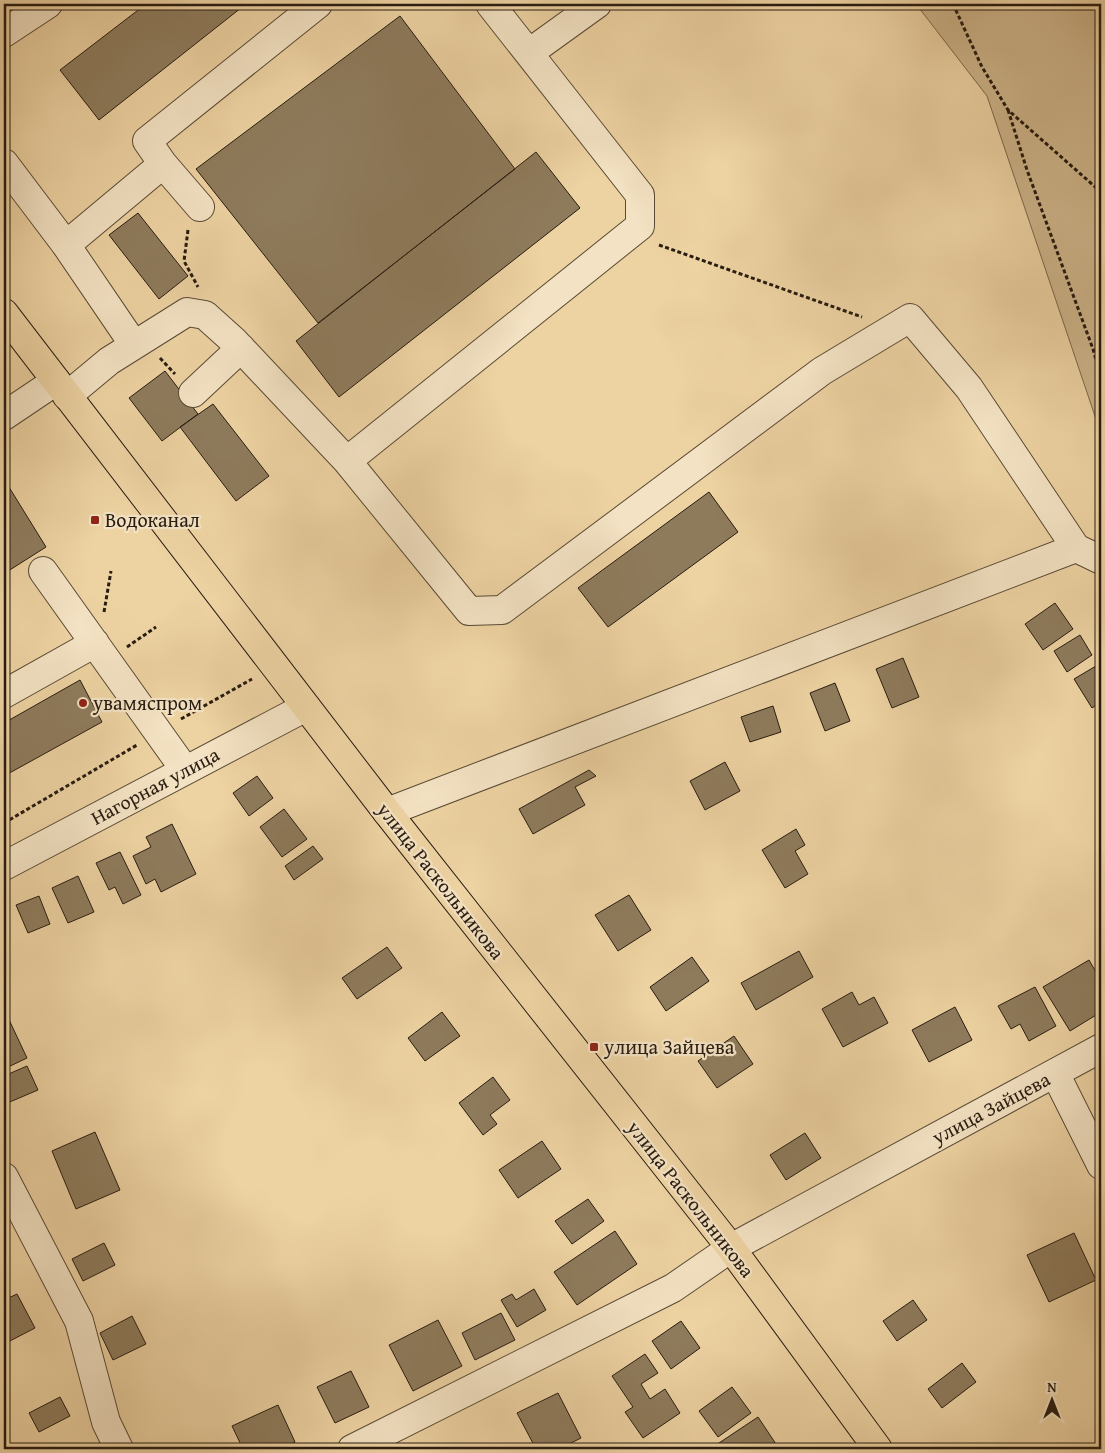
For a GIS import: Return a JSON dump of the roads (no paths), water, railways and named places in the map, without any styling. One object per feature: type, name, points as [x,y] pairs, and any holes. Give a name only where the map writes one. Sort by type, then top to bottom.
[{"type":"main road","name":"улица Раскольникова","points":[[4,313],[387,812],[731,1248],[878,1449]]},
{"type":"street","points":[[4,33],[48,4]]},
{"type":"street","points":[[200,207],[163,164],[147,141],[318,4]]},
{"type":"street","points":[[347,461],[640,226],[640,195],[490,4]]},
{"type":"street","points":[[529,53],[597,4]]},
{"type":"street","points":[[4,162],[138,342]]},
{"type":"street","points":[[66,245],[163,164]]},
{"type":"street","points":[[4,416],[62,389],[187,312],[205,315],[241,348],[347,461],[468,611],[502,610],[822,371],[910,318],[969,388],[1076,548],[1101,560]]},
{"type":"street","points":[[193,393],[241,348]]},
{"type":"street","points":[[387,812],[1076,548]]},
{"type":"street","points":[[43,570],[185,770]]},
{"type":"street","points":[[4,694],[101,652]]},
{"type":"street","name":"Нагорная улица","points":[[4,866],[306,707]]},
{"type":"street","name":"улица Зайцева","points":[[352,1449],[674,1288],[731,1248],[1101,1048]]},
{"type":"street","points":[[1055,1073],[1101,1165]]},
{"type":"street","points":[[4,1177],[79,1320],[106,1422],[118,1449]]},
{"type":"place","name":"Водоканал","points":[[95,520]]},
{"type":"place","name":"увамяспром","points":[[83,703]]},
{"type":"place","name":"улица Зайцева","points":[[594,1047]]}]
